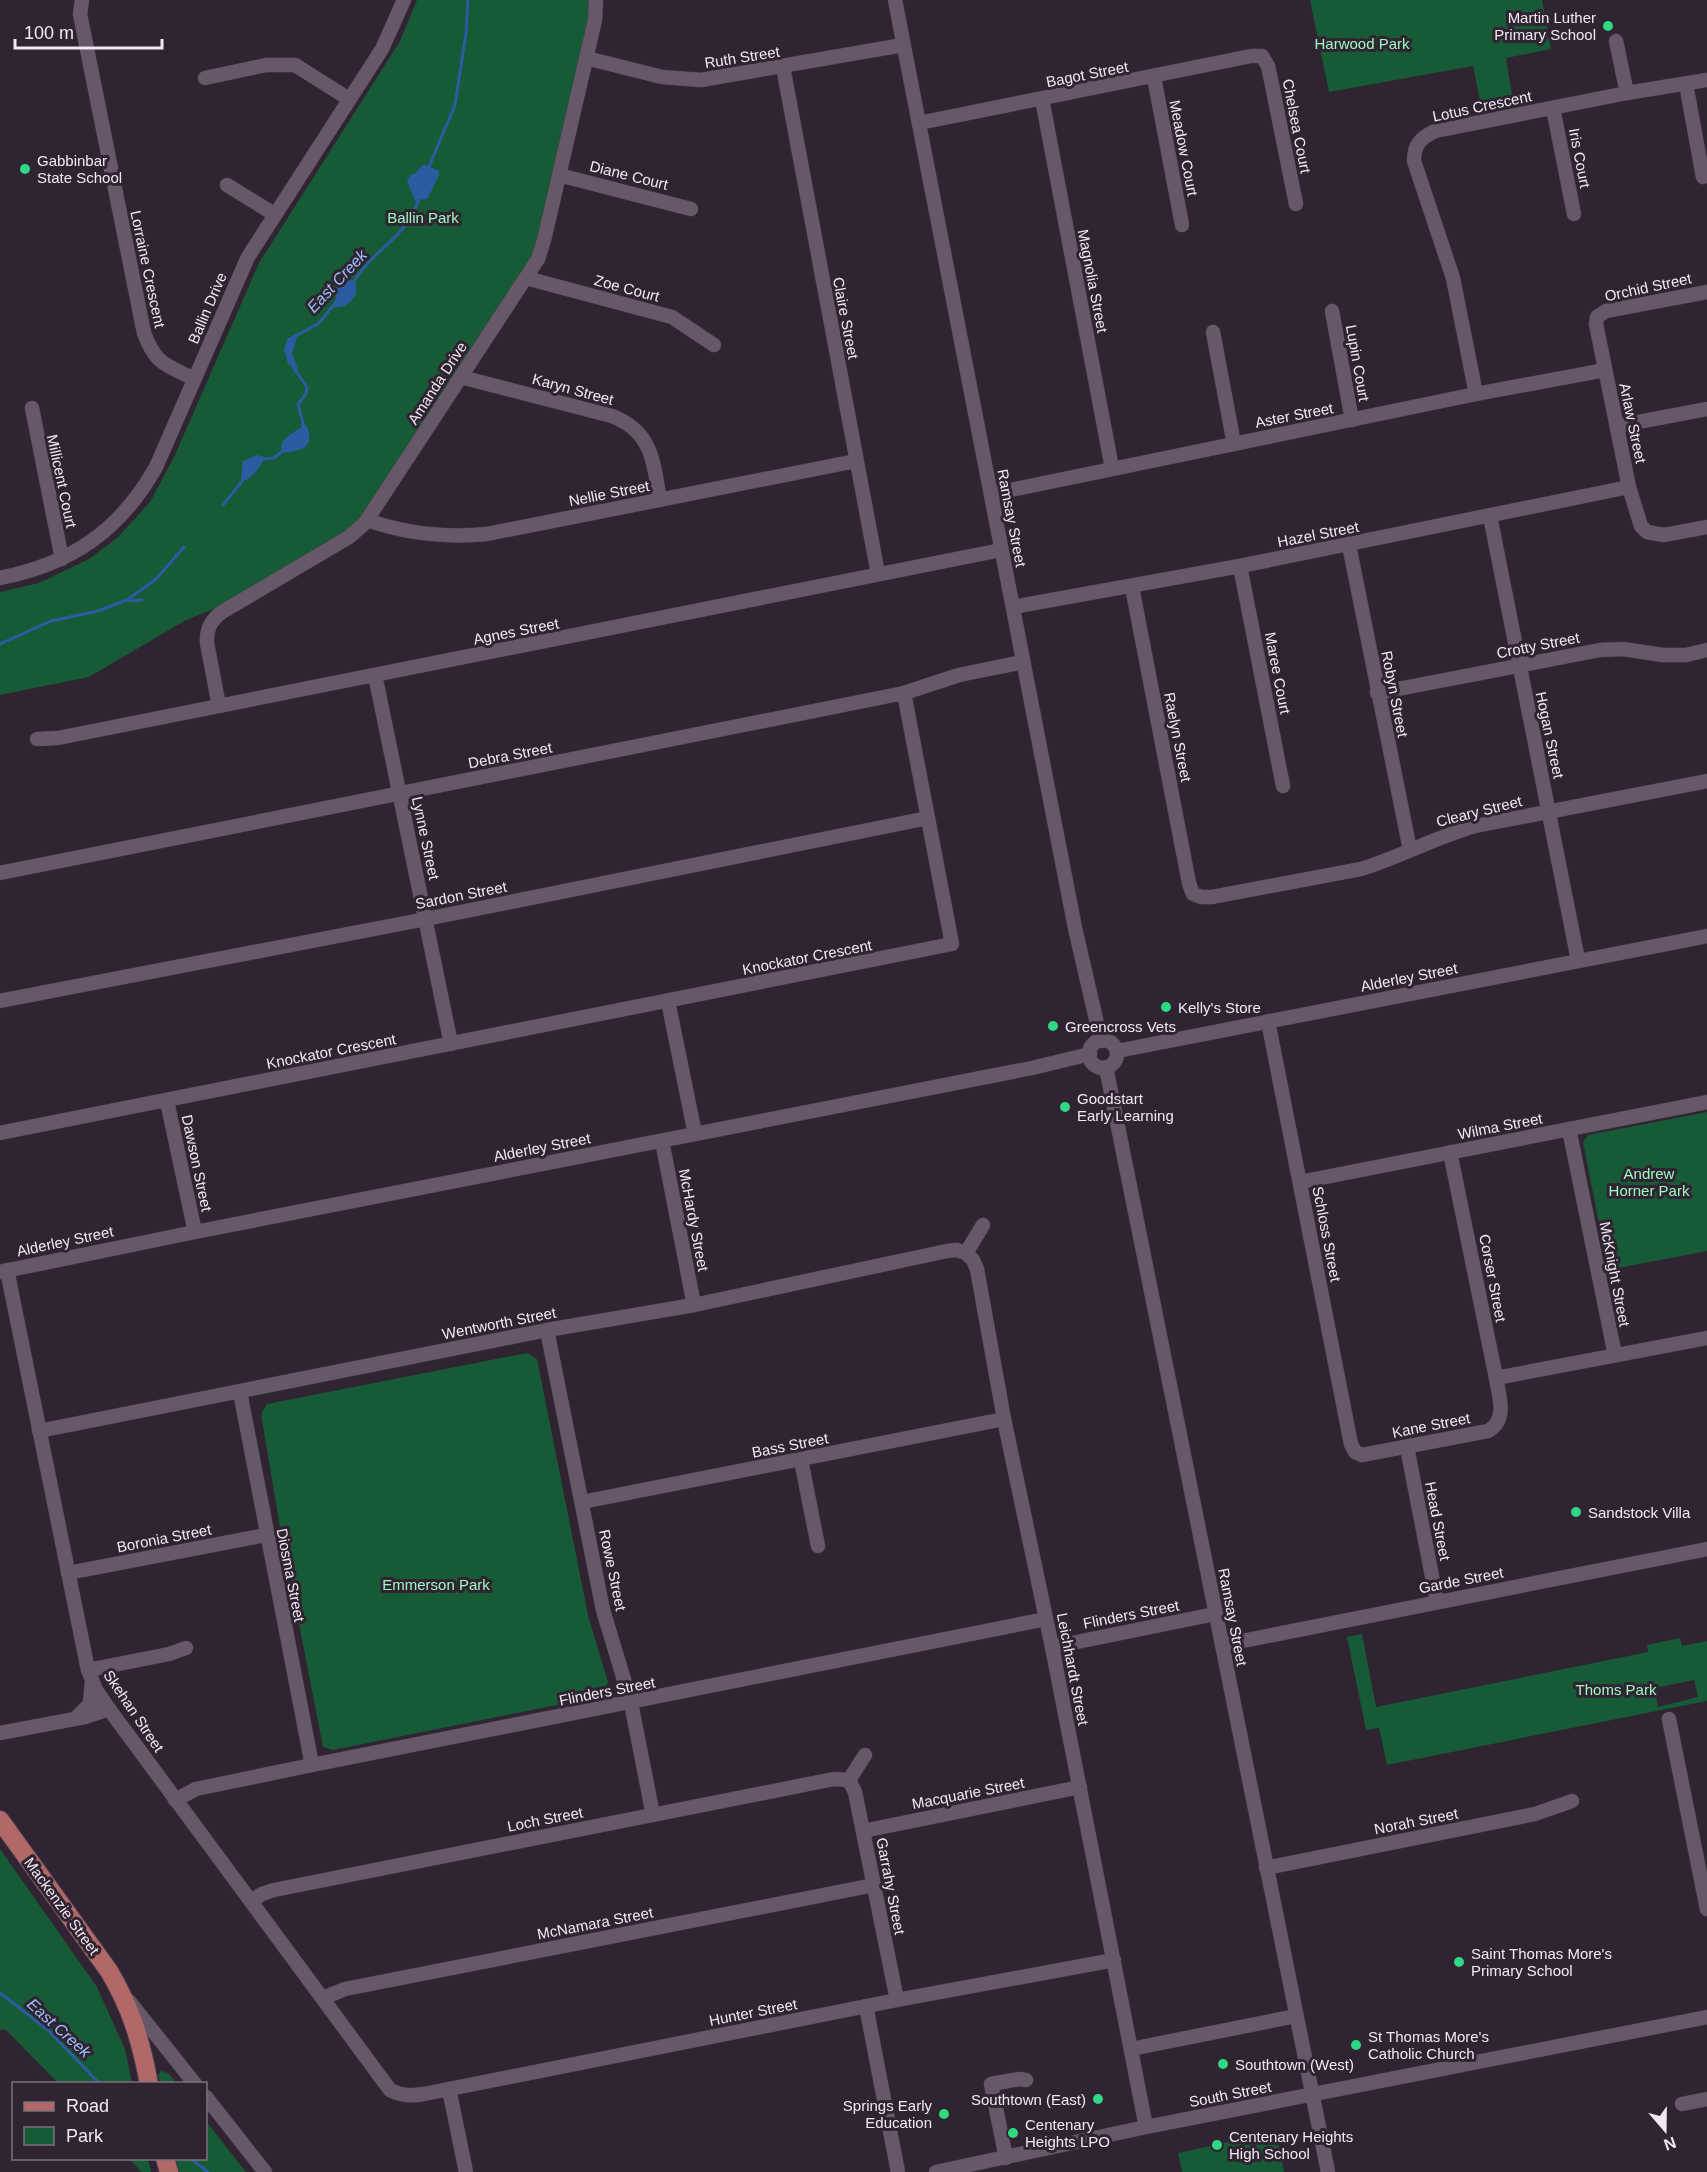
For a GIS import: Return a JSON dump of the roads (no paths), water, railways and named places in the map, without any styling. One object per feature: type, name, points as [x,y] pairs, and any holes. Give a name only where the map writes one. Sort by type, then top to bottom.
[{"type":"main road","name":"Mackenzie Street","points":[[0,1820],[122,1992],[144,2054],[149,2082]]},
{"type":"street","name":"Lorraine Crescent","points":[[82,0],[80,14],[82,25],[144,333],[150,350],[157,360],[194,380]]},
{"type":"street","name":"Ballin Drive","points":[[0,578],[36,570],[82,548],[107,529],[139,494],[156,467],[243,266],[274,214],[386,43],[404,0]]},
{"type":"street","name":"Amanda Drive","points":[[219,705],[207,643],[207,633],[214,619],[349,537],[367,520],[526,279],[542,249],[595,20],[596,0]]},
{"type":"street","name":"Ramsay Street","points":[[895,0],[1075,928],[1101,1041]]},
{"type":"street","points":[[1616,40],[1627,93]]},
{"type":"street","name":"Ruth Street","points":[[586,58],[662,77],[688,80],[714,79],[903,45]]},
{"type":"street","name":"Bagot Street","points":[[919,123],[1251,56],[1262,56]]},
{"type":"street","name":"Chelsea Court","points":[[1262,56],[1268,66],[1296,204]]},
{"type":"street","points":[[205,78],[266,65],[295,65],[349,99]]},
{"type":"street","name":"Claire Street","points":[[783,67],[878,574]]},
{"type":"street","name":"Meadow Court","points":[[1154,77],[1182,225]]},
{"type":"street","name":"Lotus Crescent","points":[[1476,394],[1453,278],[1416,168],[1414,151],[1418,142],[1435,131],[1627,93],[1707,80]]},
{"type":"street","points":[[1686,84],[1703,177]]},
{"type":"street","name":"Magnolia Street","points":[[1042,99],[1112,468]]},
{"type":"street","name":"Iris Court","points":[[1553,108],[1574,214]]},
{"type":"street","name":"Diane Court","points":[[559,174],[691,209]]},
{"type":"street","points":[[227,184],[274,214]]},
{"type":"street","name":"Zoe Court","points":[[526,279],[672,317],[714,345]]},
{"type":"street","name":"Orchid Street","points":[[1597,317],[1606,311],[1707,292]]},
{"type":"street","name":"Lupin Court","points":[[1332,311],[1352,420]]},
{"type":"street","name":"Arlaw Street","points":[[1597,317],[1597,333],[1629,487],[1638,518],[1647,532],[1664,535],[1707,527]]},
{"type":"street","points":[[1213,332],[1234,444]]},
{"type":"street","name":"Aster Street","points":[[990,494],[1476,394],[1605,370]]},
{"type":"street","name":"Karyn Street","points":[[461,377],[612,416],[626,423],[648,446],[654,464],[660,500]]},
{"type":"street","name":"Millicent Court","points":[[32,408],[62,559]]},
{"type":"street","points":[[1617,426],[1707,409]]},
{"type":"street","name":"Nellie Street","points":[[367,520],[418,533],[470,536],[856,461]]},
{"type":"street","name":"Hazel Street","points":[[1013,607],[1240,566],[1629,487]]},
{"type":"street","name":"Hogan Street","points":[[1490,516],[1578,960]]},
{"type":"street","name":"Robyn Street","points":[[1349,544],[1410,850]]},
{"type":"street","name":"Agnes Street","points":[[37,739],[58,738],[1001,550]]},
{"type":"street","name":"Maree Court","points":[[1240,566],[1283,786]]},
{"type":"street","name":"Raelyn Street","points":[[1132,587],[1193,894]]},
{"type":"street","name":"Crotty Street","points":[[1377,693],[1600,650],[1623,649],[1663,655],[1707,650]]},
{"type":"street","name":"Debra Street","points":[[0,873],[904,693],[959,675],[1023,662]]},
{"type":"street","name":"Lynne Street","points":[[375,675],[451,1044]]},
{"type":"street","name":"Knockator Crescent","points":[[0,1133],[668,1001],[958,947],[928,818],[904,693]]},
{"type":"street","name":"Cleary Street","points":[[1193,894],[1212,897],[1361,868],[1384,862],[1448,834],[1475,826],[1707,781]]},
{"type":"street","name":"Sardon Street","points":[[0,1001],[426,919],[928,818]]},
{"type":"street","name":"Alderley Street","points":[[1117,1051],[1707,936]]},
{"type":"street","points":[[668,1001],[695,1134]]},
{"type":"street","name":"Schloss Street","points":[[1268,1021],[1351,1444],[1355,1452]]},
{"type":"street","points":[[1101,1041],[1111,1043],[1117,1051],[1115,1062],[1106,1067],[1099,1067],[1093,1063],[1090,1054],[1092,1046],[1101,1041]]},
{"type":"street","name":"Alderley Street","points":[[3,1271],[1090,1054]]},
{"type":"street","name":"Ramsay Street","points":[[1106,1067],[1328,2172]]},
{"type":"street","name":"Dawson Street","points":[[167,1101],[195,1232]]},
{"type":"street","name":"Wilma Street","points":[[1300,1182],[1707,1102]]},
{"type":"street","name":"McKnight Street","points":[[1569,1129],[1615,1355]]},
{"type":"street","name":"McHardy Street","points":[[662,1141],[694,1305]]},
{"type":"street","name":"Corser Street","points":[[1450,1152],[1501,1410]]},
{"type":"street","points":[[966,1253],[983,1226]]},
{"type":"street","name":"Wentworth Street","points":[[39,1431],[547,1330],[694,1305],[947,1251],[957,1250],[966,1253]]},
{"type":"street","name":"Leichhardt Street","points":[[966,1253],[973,1260],[977,1269],[1004,1419],[1052,1647],[1146,2127]]},
{"type":"street","name":"Skehan Street","points":[[3,1271],[90,1676],[109,1709],[376,2073],[390,2090],[399,2095]]},
{"type":"street","name":"Rowe Street","points":[[547,1330],[603,1610],[631,1703],[653,1815]]},
{"type":"street","points":[[1496,1378],[1707,1338]]},
{"type":"street","name":"Diosma Street","points":[[240,1392],[312,1765]]},
{"type":"street","name":"Kane Street","points":[[1355,1452],[1366,1455],[1488,1431],[1497,1423],[1501,1410]]},
{"type":"street","name":"Bass Street","points":[[582,1502],[1004,1419]]},
{"type":"street","name":"Head Street","points":[[1407,1447],[1437,1602]]},
{"type":"street","points":[[801,1460],[818,1546]]},
{"type":"street","name":"Boronia Street","points":[[68,1573],[266,1535]]},
{"type":"street","name":"Garde Street","points":[[1222,1645],[1707,1549]]},
{"type":"street","name":"Flinders Street","points":[[1052,1647],[1215,1614]]},
{"type":"street","name":"Flinders Street","points":[[175,1800],[196,1789],[1046,1619]]},
{"type":"street","points":[[74,1719],[90,1704],[90,1676],[186,1648]]},
{"type":"street","points":[[0,1734],[74,1719],[109,1709]]},
{"type":"street","points":[[1669,1719],[1707,1909]]},
{"type":"street","points":[[849,1780],[865,1755]]},
{"type":"street","name":"Loch Street","points":[[251,1901],[273,1890],[834,1779],[849,1780]]},
{"type":"street","name":"Garrahy Street","points":[[849,1780],[855,1792],[897,2000]]},
{"type":"street","name":"Macquarie Street","points":[[863,1831],[1080,1788]]},
{"type":"street","name":"Norah Street","points":[[1266,1868],[1535,1814],[1572,1801]]},
{"type":"street","name":"McNamara Street","points":[[323,1998],[345,1989],[874,1885]]},
{"type":"street","name":"Hunter Street","points":[[399,2095],[410,2096],[448,2089],[866,2006],[1114,1960]]},
{"type":"street","name":"Mackenzie Street","points":[[122,1992],[193,2082]]},
{"type":"street","points":[[866,2006],[898,2172]]},
{"type":"street","points":[[1131,2049],[1296,2016]]},
{"type":"street","name":"South Street","points":[[936,2172],[1146,2127],[1707,2017]]},
{"type":"street","points":[[144,2054],[169,2052]]},
{"type":"street","points":[[1006,2158],[991,2085],[1019,2079],[1026,2080]]},
{"type":"street","points":[[448,2089],[466,2172]]},
{"type":"street","points":[[207,2098],[265,2172]]},
{"type":"street","points":[[1682,2104],[1707,2099]]},
{"type":"water","points":[[423,164],[439,171],[439,175],[428,198],[424,200],[419,198],[416,203],[407,181],[410,175],[416,173]]},
{"type":"water","points":[[348,279],[356,283],[356,294],[345,306],[331,308],[336,298],[335,285]]},
{"type":"water","points":[[298,333],[292,354],[299,371],[288,364],[284,349],[288,338]]},
{"type":"water","points":[[306,425],[309,439],[305,447],[282,453],[283,441]]},
{"type":"water","points":[[257,455],[264,457],[261,464],[253,475],[243,481],[241,479],[243,461]]},
{"type":"waterway","name":"East Creek","points":[[428,169],[455,105],[466,33],[468,0]]},
{"type":"waterway","name":"East Creek","points":[[352,284],[367,264],[407,223],[420,195]]},
{"type":"waterway","name":"East Creek","points":[[296,336],[319,323],[332,307]]},
{"type":"waterway","name":"East Creek","points":[[293,367],[307,387],[306,394],[298,404],[303,430]]},
{"type":"waterway","name":"East Creek","points":[[262,459],[274,458],[285,449]]},
{"type":"waterway","name":"East Creek","points":[[223,505],[243,480]]},
{"type":"waterway","name":"East Creek","points":[[0,644],[51,621],[98,611],[127,600],[156,579],[184,547]]},
{"type":"waterway","points":[[129,601],[142,600]]},
{"type":"waterway","name":"East Creek","points":[[0,1993],[48,2030],[98,2082]]},
{"type":"waterway","name":"East Creek","points":[[193,2160],[208,2172]]},
{"type":"place","name":"Martin Luther Primary School","points":[[1608,26]]},
{"type":"place","name":"Gabbinbar State School","points":[[25,169]]},
{"type":"place","name":"Kelly's Store","points":[[1166,1007]]},
{"type":"place","name":"Greencross Vets","points":[[1053,1026]]},
{"type":"place","name":"Goodstart Early Learning","points":[[1065,1107]]},
{"type":"place","name":"Sandstock Villa","points":[[1576,1512]]},
{"type":"place","name":"Saint Thomas More's Primary School","points":[[1459,1962]]},
{"type":"place","name":"St Thomas More's Catholic Church","points":[[1356,2045]]},
{"type":"place","name":"Southtown (West)","points":[[1223,2064]]},
{"type":"place","name":"Southtown (East)","points":[[1098,2099]]},
{"type":"place","name":"Springs Early Education","points":[[944,2114]]},
{"type":"place","name":"Centenary Heights LPO","points":[[1013,2133]]},
{"type":"place","name":"Centenary Heights High School","points":[[1217,2145]]},
{"type":"park label","name":"Harwood Park","points":[[1362,43]]},
{"type":"park label","name":"Ballin Park","points":[[423,217]]},
{"type":"park label","name":"Andrew Horner Park","points":[[1649,1182]]},
{"type":"park label","name":"Emmerson Park","points":[[436,1584]]},
{"type":"park label","name":"Thoms Park","points":[[1616,1689]]}]
